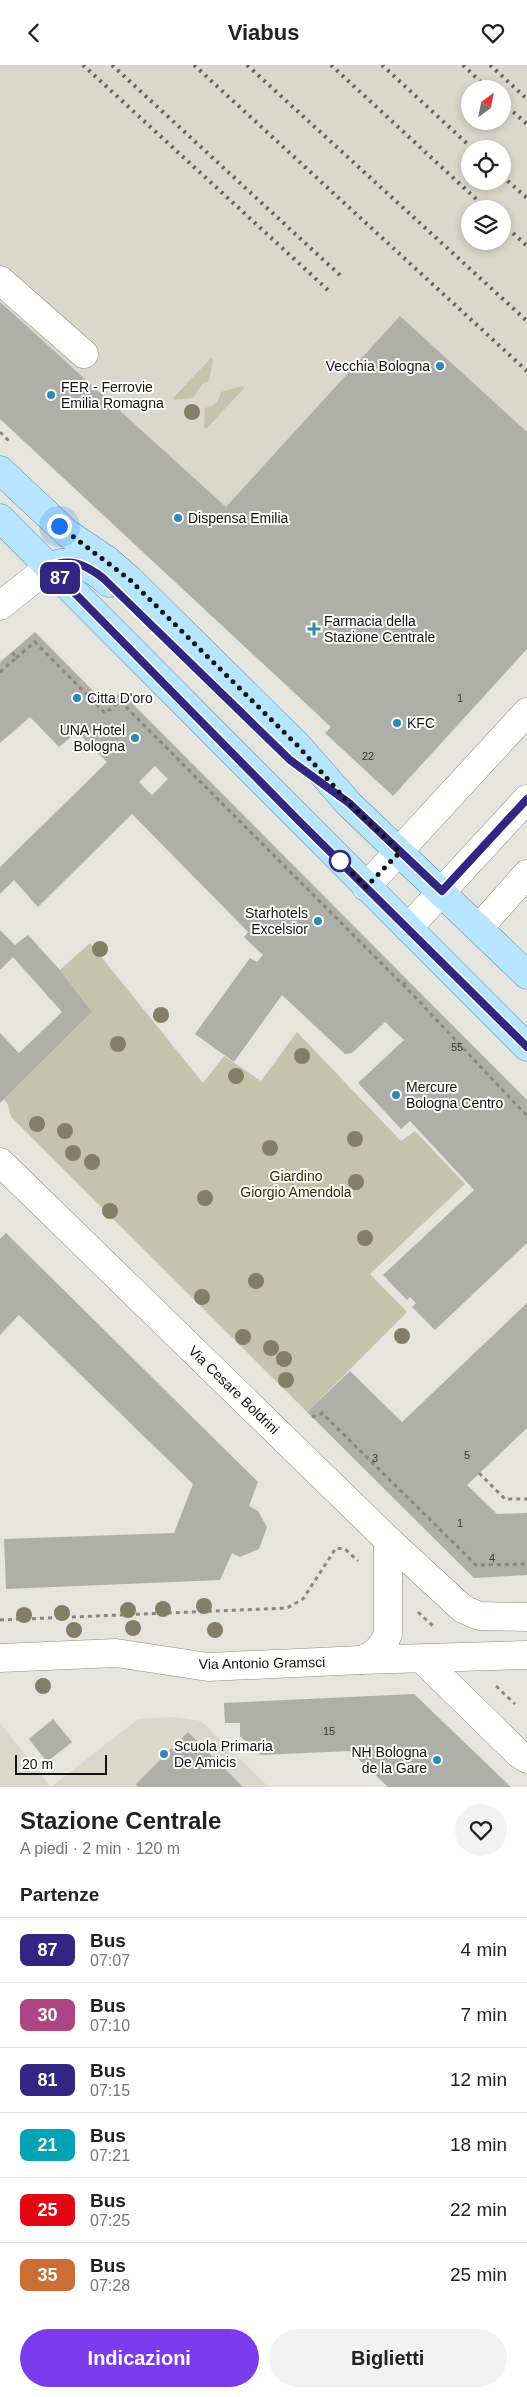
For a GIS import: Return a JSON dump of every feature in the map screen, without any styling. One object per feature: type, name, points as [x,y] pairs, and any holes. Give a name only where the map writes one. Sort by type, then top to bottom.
[{"type":"main road","points":[[0,470],[67,533],[129,579],[298,746],[349,803],[527,975]]},
{"type":"main road","points":[[0,518],[527,1047]]},
{"type":"main road","points":[[49,567],[64,562],[75,562],[103,578],[290,760],[349,803]]},
{"type":"street","points":[[0,280],[84,354]]},
{"type":"street","points":[[0,606],[49,567]]},
{"type":"street","points":[[366,887],[527,712]]},
{"type":"street","points":[[408,928],[527,799]]},
{"type":"street","points":[[479,928],[527,875]]},
{"type":"street","name":"Via Cesare Boldrini","points":[[0,1161],[388,1540],[463,1609],[472,1614],[527,1617]]},
{"type":"street","points":[[361,1660],[375,1653],[385,1642],[388,1634],[388,1540]]},
{"type":"street","name":"Via Antonio Gramsci","points":[[0,1658],[116,1653],[208,1667],[527,1655]]},
{"type":"street","points":[[422,1659],[519,1754],[527,1759]]},
{"type":"path","points":[[0,671],[35,642],[105,713],[120,701],[403,985],[527,1116]]},
{"type":"path","points":[[12,652],[16,658]]},
{"type":"path","points":[[403,985],[409,979]]},
{"type":"path","points":[[312,1417],[322,1413],[476,1565],[527,1564]]},
{"type":"path","points":[[479,1473],[505,1499],[527,1499]]},
{"type":"path","points":[[0,1620],[286,1608],[303,1599],[331,1552],[340,1547]]},
{"type":"path","points":[[413,1608],[439,1631]]},
{"type":"path","points":[[491,1681],[518,1708]]},
{"type":"shaded area","points":[[0,65],[527,65],[527,446],[175,574],[0,404]]},
{"type":"shaded area","name":"Scuola Primaria De Amicis","points":[[175,1717],[201,1721],[269,1787],[51,1787],[138,1719]]},
{"type":"shaded area","points":[[0,1723],[51,1787],[0,1787]]},
{"type":"green space","points":[[211,358],[213,359],[209,381],[202,384],[193,398],[174,400],[173,398]]},
{"type":"green space","points":[[242,386],[244,388],[206,429],[204,427],[205,408],[216,403],[221,392]]},
{"type":"green space","name":"Giardino Giorgio Amendola","points":[[90,943],[203,1083],[224,1056],[261,1081],[297,1032],[401,1141],[415,1131],[465,1184],[370,1274],[407,1312],[307,1412],[11,1117],[8,1105],[4,1099],[92,1012],[60,970]]},
{"type":"building","points":[[0,302],[226,507],[400,316],[527,432],[527,649],[393,796],[325,733],[331,727],[0,419]]},
{"type":"building","points":[[35,632],[106,704],[121,692],[527,1100],[527,1243],[435,1330],[412,1307],[416,1303],[410,1297],[407,1300],[383,1275],[474,1190],[410,1121],[401,1129],[358,1083],[404,1040],[385,1022],[352,1053],[345,1054],[282,995],[234,1062],[195,1034],[250,958],[257,962],[263,955],[244,937],[248,932],[132,814],[38,907],[14,880],[0,894],[0,867],[107,762],[77,732],[59,747],[30,717],[0,743],[0,662]],"holes":[[[155,766],[168,779],[152,795],[139,782]]]},
{"type":"building","points":[[0,930],[15,945],[28,935],[60,970],[92,1012],[0,1103],[0,1033],[19,1053],[62,1012],[13,957],[0,970]]},
{"type":"building","points":[[6,1233],[258,1482],[249,1506],[258,1511],[267,1527],[259,1549],[240,1557],[232,1553],[220,1580],[6,1589],[4,1539],[174,1533],[193,1484],[19,1315],[0,1335],[0,1239]]},
{"type":"building","points":[[527,1303],[527,1428],[467,1485],[497,1514],[527,1513],[527,1575],[474,1578],[307,1412],[350,1371],[402,1422]]},
{"type":"building","points":[[414,1694],[511,1787],[388,1787],[350,1751],[260,1755],[240,1736],[240,1723],[225,1723],[224,1703]]},
{"type":"building","points":[[53,1719],[72,1742],[47,1762],[29,1739]]},
{"type":"building","points":[[188,1732],[243,1787],[137,1787],[136,1784]]},
{"type":"railway","points":[[83,65],[329,291]]},
{"type":"railway","points":[[112,65],[342,277]]},
{"type":"railway","points":[[194,65],[527,371]]},
{"type":"railway","points":[[247,65],[527,321]]},
{"type":"railway","points":[[331,65],[477,200]]},
{"type":"railway","points":[[382,65],[463,140]]},
{"type":"railway","points":[[463,65],[479,80]]},
{"type":"railway","points":[[490,65],[527,99]]},
{"type":"railway","points":[[511,110],[527,124]]},
{"type":"railway","points":[[511,184],[527,198]]},
{"type":"railway","points":[[511,231],[527,246]]},
{"type":"bus line","name":"87","points":[[527,799],[442,891],[349,803],[290,760],[103,578],[75,562],[64,562],[49,567],[300,822],[527,1047]]},
{"type":"place","name":"Vecchia Bologna","points":[[440,366]]},
{"type":"place","name":"FER - Ferrovie Emilia Romagna","points":[[51,395]]},
{"type":"place","name":"Dispensa Emilia","points":[[178,518]]},
{"type":"place","name":"Farmacia della Stazione Centrale","points":[[314,629]]},
{"type":"place","name":"Citta D'oro","points":[[77,698]]},
{"type":"place","name":"KFC","points":[[397,723]]},
{"type":"place","name":"UNA Hotel Bologna","points":[[135,738]]},
{"type":"place","name":"Starhotels Excelsior","points":[[318,921]]},
{"type":"place","name":"Mercure Bologna Centro","points":[[396,1095]]},
{"type":"place","name":"Scuola Primaria De Amicis","points":[[164,1754]]},
{"type":"place","name":"NH Bologna de la Gare","points":[[437,1760]]},
{"type":"route","points":[[59,526],[107,560],[129,579],[298,746],[349,803],[400,852],[366,887],[340,861]]}]
